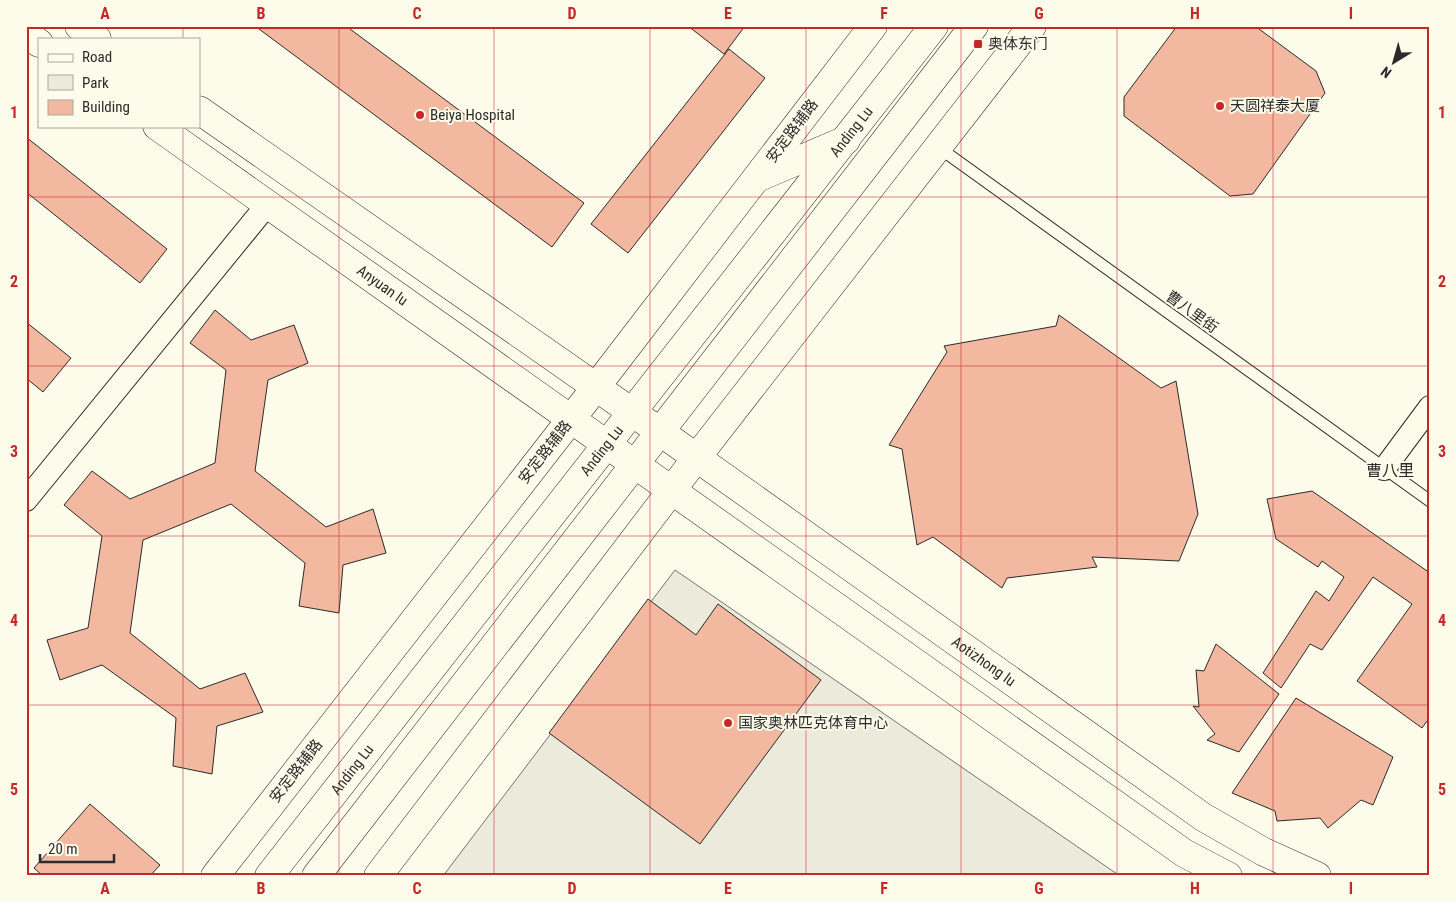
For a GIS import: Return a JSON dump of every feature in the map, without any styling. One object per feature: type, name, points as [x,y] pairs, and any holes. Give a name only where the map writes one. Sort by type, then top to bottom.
[{"type":"main road","points":[[79,26],[96,38]]},
{"type":"main road","name":"安定路辅路","points":[[215,876],[596,387],[873,26]]},
{"type":"main road","name":"Anding Lu","points":[[269,876],[934,26]]},
{"type":"main road","points":[[316,876],[974,26]]},
{"type":"main road","points":[[378,876],[696,458],[1032,26]]},
{"type":"main road","points":[[26,34],[38,42]]},
{"type":"main road","points":[[200,111],[632,413]]},
{"type":"main road","name":"Anyuan lu","points":[[160,128],[634,464]]},
{"type":"main road","points":[[756,179],[846,140]]},
{"type":"main road","name":"Aotizhong lu","points":[[632,413],[1203,817],[1264,852],[1317,876]]},
{"type":"main road","points":[[634,464],[1184,853],[1228,876]]},
{"type":"street","points":[[26,500],[267,205]]},
{"type":"street","points":[[1384,469],[1430,407]]},
{"type":"lane","name":"曹八里街","points":[[938,147],[1430,501]]},
{"type":"green space","name":"国家奥林匹克体育中心","points":[[675,570],[1120,876],[443,876]]},
{"type":"building","name":"Beiya Hospital","points":[[255,26],[346,26],[584,203],[552,247]]},
{"type":"building","points":[[688,26],[745,26],[724,54]]},
{"type":"building","name":"天圆祥泰大厦","points":[[1177,26],[1255,26],[1316,71],[1325,93],[1253,194],[1230,196],[1124,116],[1124,97]]},
{"type":"building","points":[[729,49],[765,78],[628,253],[591,224]]},
{"type":"building","points":[[26,137],[167,249],[140,283],[26,192]]},
{"type":"building","points":[[215,310],[251,340],[294,325],[308,363],[268,380],[255,471],[326,527],[373,509],[386,553],[343,565],[339,613],[299,606],[305,563],[231,504],[143,540],[130,633],[200,689],[245,673],[263,712],[217,726],[212,774],[173,766],[176,718],[102,665],[60,680],[47,640],[88,628],[102,536],[64,505],[92,471],[130,499],[215,463],[226,370],[190,343]]},
{"type":"building","points":[[1059,315],[1161,388],[1176,381],[1198,514],[1179,561],[1092,557],[1097,567],[1007,578],[1002,588],[933,537],[917,545],[902,449],[889,445],[947,352],[944,346],[1056,326]]},
{"type":"building","points":[[26,322],[71,358],[43,392],[26,378]]},
{"type":"building","points":[[1312,491],[1430,573],[1430,717],[1422,728],[1357,681],[1412,604],[1373,577],[1322,650],[1310,644],[1281,688],[1263,673],[1316,591],[1329,601],[1344,577],[1322,561],[1318,567],[1276,539],[1267,499]]},
{"type":"building","points":[[648,599],[696,635],[718,604],[821,680],[700,844],[549,733]]},
{"type":"building","points":[[1216,644],[1279,694],[1239,752],[1207,740],[1215,734],[1193,706],[1199,707],[1196,670],[1204,671]]},
{"type":"building","points":[[1296,698],[1393,757],[1373,805],[1361,800],[1328,828],[1320,818],[1277,821],[1275,811],[1232,793]]},
{"type":"building","points":[[90,804],[160,865],[150,876],[43,876],[34,868]]},
{"type":"place","name":"奥体东门","points":[[978,44]]},
{"type":"place","name":"天圆祥泰大厦","points":[[1220,106]]},
{"type":"place","name":"Beiya Hospital","points":[[420,115]]},
{"type":"place","name":"国家奥林匹克体育中心","points":[[728,723]]},
{"type":"district","name":"曹八里","points":[[1390,470]]}]
